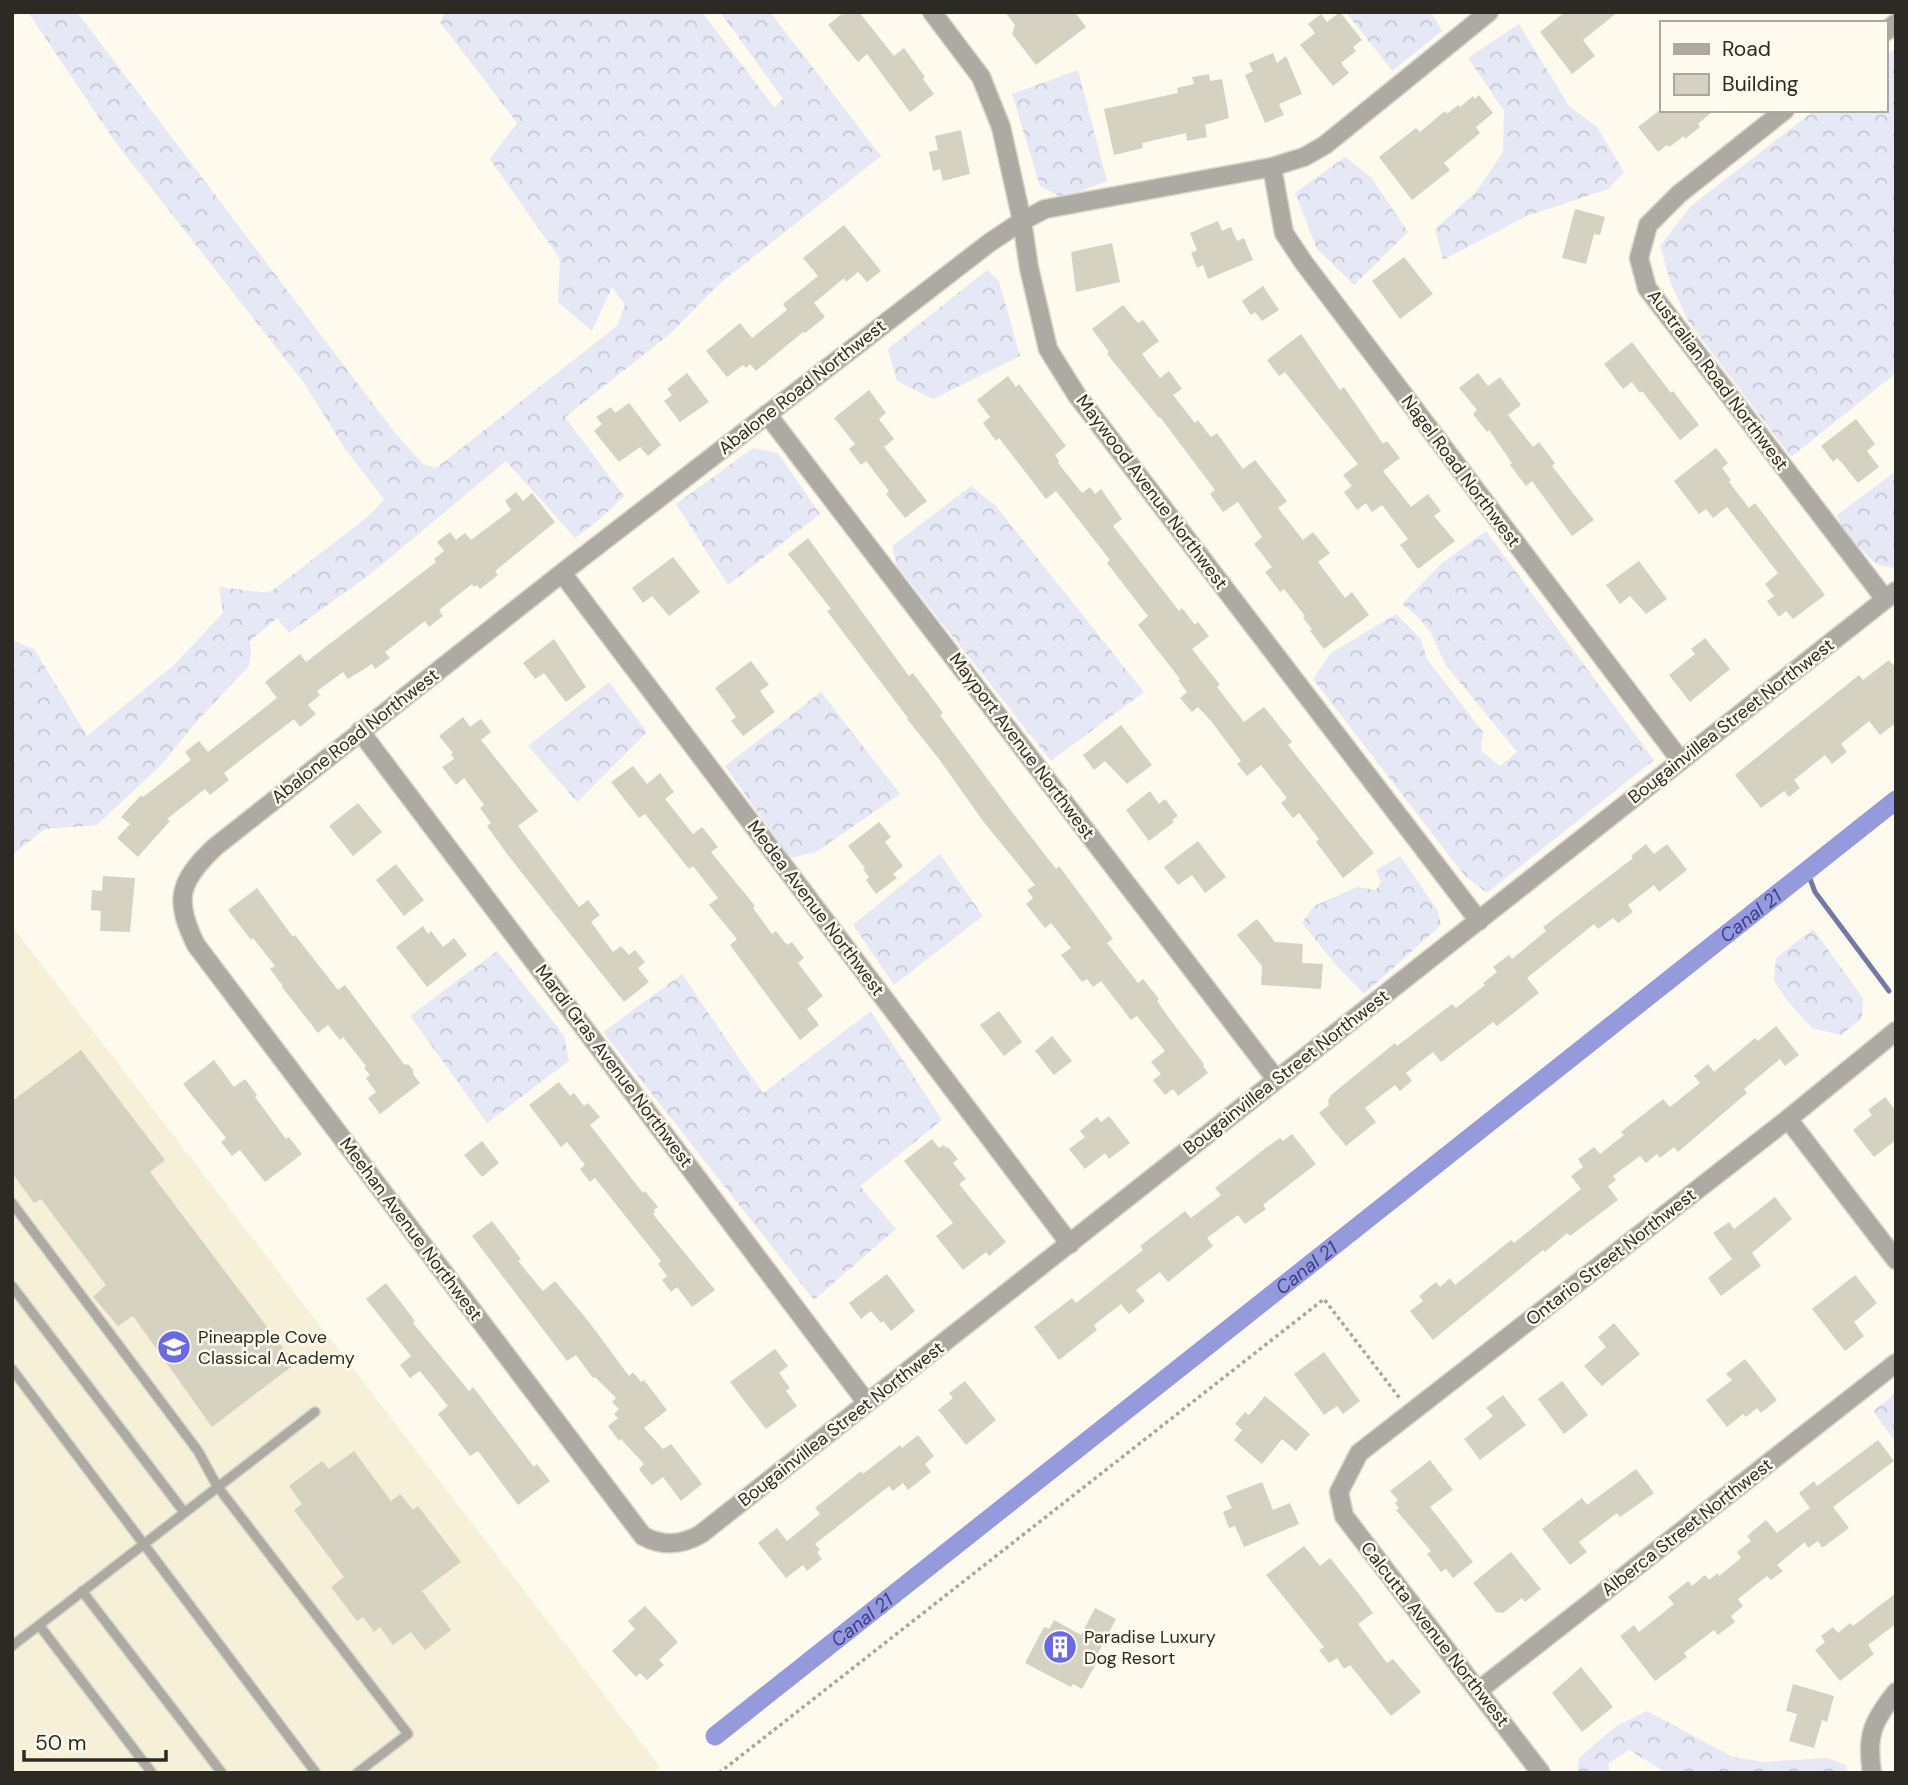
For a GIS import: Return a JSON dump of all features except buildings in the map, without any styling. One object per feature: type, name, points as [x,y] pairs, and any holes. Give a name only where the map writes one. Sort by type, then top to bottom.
[{"type":"street","name":"Maywood Avenue Northwest","points":[[932,12],[981,77],[1001,127],[1048,349],[1070,384],[1479,921]]},
{"type":"street","name":"Abalone Road Northwest","points":[[182,890],[194,867],[215,847],[562,573],[989,243],[1045,209],[1272,167],[1304,157],[1325,145],[1489,12]]},
{"type":"street","name":"Australian Road Northwest","points":[[1782,112],[1679,194],[1648,225],[1639,258],[1647,288],[1890,595]]},
{"type":"street","name":"Nagel Road Northwest","points":[[1272,167],[1284,233],[1304,263],[1681,761]]},
{"type":"street","name":"Mayport Avenue Northwest","points":[[767,414],[1276,1079]]},
{"type":"street","name":"Medea Avenue Northwest","points":[[562,573],[1070,1244]]},
{"type":"street","name":"Bougainvillea Street Northwest","points":[[671,1544],[688,1542],[701,1534],[1890,595]]},
{"type":"street","name":"Mardi Gras Avenue Northwest","points":[[360,731],[867,1402]]},
{"type":"street","name":"Meehan Avenue Northwest","points":[[182,890],[184,920],[196,946],[643,1536],[655,1542],[671,1544]]},
{"type":"street","name":"Ontario Street Northwest","points":[[1339,1492],[1359,1453],[1788,1119],[1896,1031]]},
{"type":"street","points":[[1788,1119],[1896,1260]]},
{"type":"street","name":"Alberca Street Northwest","points":[[1479,1690],[1896,1363]]},
{"type":"street","name":"Calcutta Avenue Northwest","points":[[1339,1492],[1344,1516],[1541,1773]]},
{"type":"street","points":[[1872,1773],[1868,1749],[1876,1717],[1896,1692]]},
{"type":"lane","points":[[12,1203],[198,1451],[217,1486],[408,1734],[357,1773]]},
{"type":"lane","points":[[12,1286],[184,1512]]},
{"type":"lane","points":[[12,1369],[316,1773]]},
{"type":"lane","points":[[12,1646],[315,1412]]},
{"type":"lane","points":[[82,1591],[222,1773]]},
{"type":"lane","points":[[39,1625],[152,1773]]},
{"type":"path","points":[[719,1773],[1324,1299],[1410,1413]]},
{"type":"shaded area","name":"Pineapple Cove Classical Academy","points":[[12,926],[660,1767],[653,1773],[12,1773]]},
{"type":"green space","points":[[28,12],[77,12],[395,433],[423,464],[436,468],[617,326],[625,305],[612,287],[592,331],[558,302],[560,259],[490,159],[517,123],[440,22],[445,12],[702,12],[774,107],[783,99],[720,12],[770,12],[881,156],[719,284],[670,334],[565,417],[624,496],[600,519],[575,538],[506,461],[373,572],[289,633],[277,618],[250,641],[249,666],[198,720],[162,764],[97,825],[45,829],[12,855],[12,640],[34,649],[87,736],[174,665],[223,613],[219,587],[269,593],[370,515],[384,499],[345,449],[304,383],[116,143]]},
{"type":"green space","points":[[1346,12],[1431,12],[1442,31],[1392,71]]},
{"type":"green space","points":[[1519,24],[1569,106],[1597,127],[1624,172],[1608,189],[1527,216],[1443,260],[1435,229],[1477,191],[1503,152],[1504,111],[1468,58]]},
{"type":"green space","points":[[1896,48],[1896,370],[1891,377],[1791,457],[1688,321],[1670,281],[1660,246],[1691,206],[1812,112],[1887,112],[1887,55]]},
{"type":"green space","points":[[1078,70],[1107,181],[1063,198],[1040,186],[1012,94]]},
{"type":"green space","points":[[1345,157],[1371,177],[1408,232],[1354,285],[1317,249],[1295,193]]},
{"type":"green space","points":[[987,270],[999,281],[1020,356],[933,399],[897,381],[888,349]]},
{"type":"green space","points":[[753,448],[778,453],[820,514],[728,585],[676,504]]},
{"type":"green space","points":[[1896,471],[1896,566],[1893,568],[1876,564],[1845,533],[1837,515]]},
{"type":"green space","points":[[971,486],[996,506],[1144,692],[1051,761],[897,566],[892,546]]},
{"type":"green space","points":[[1486,531],[1654,760],[1487,893],[1465,876],[1313,679],[1331,653],[1396,614],[1421,639],[1427,659],[1483,732],[1481,751],[1500,766],[1517,752],[1445,664],[1431,633],[1419,618],[1402,604],[1443,562]]},
{"type":"green space","points":[[609,682],[647,732],[577,802],[528,746]]},
{"type":"green space","points":[[821,692],[900,794],[816,852],[790,858],[725,766]]},
{"type":"green space","points":[[940,854],[983,916],[894,985],[853,925]]},
{"type":"green space","points":[[1400,856],[1438,911],[1441,925],[1364,994],[1335,964],[1302,923],[1314,906],[1357,887],[1376,890],[1381,882],[1376,870]]},
{"type":"green space","points":[[1813,929],[1863,998],[1862,1018],[1841,1035],[1812,1028],[1789,1003],[1774,981],[1776,958]]},
{"type":"green space","points":[[497,951],[564,1035],[569,1061],[487,1123],[410,1016]]},
{"type":"green space","points":[[682,974],[763,1093],[871,1011],[942,1120],[860,1186],[896,1229],[814,1300],[603,1032]]},
{"type":"green space","points":[[1896,1393],[1896,1443],[1873,1411]]},
{"type":"green space","points":[[1647,1711],[1733,1757],[1764,1762],[1827,1758],[1846,1765],[1848,1773],[1667,1773],[1629,1750],[1608,1764],[1610,1773],[1577,1773],[1579,1758],[1615,1727]]},
{"type":"waterway","name":"Canal 21","points":[[715,1736],[1896,800]]},
{"type":"waterway","points":[[1807,871],[1815,892],[1889,991]]},
{"type":"place","name":"Pineapple Cove Classical Academy","points":[[174,1347]]},
{"type":"place","name":"Paradise Luxury Dog Resort","points":[[1060,1647]]}]
